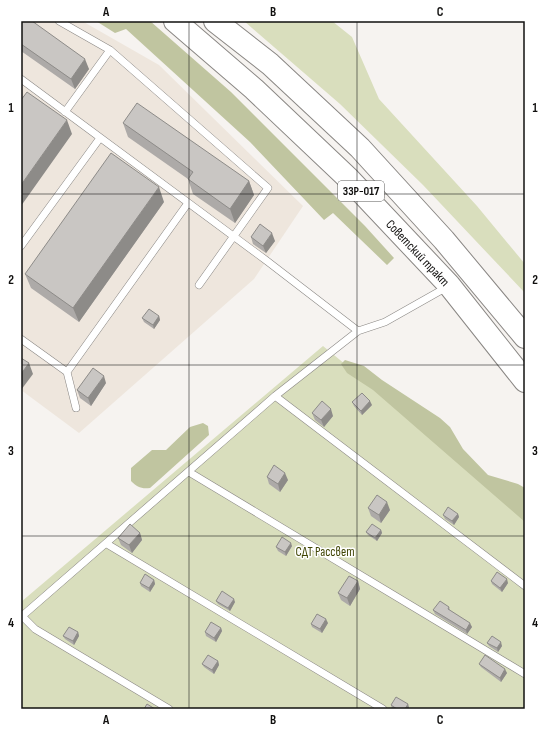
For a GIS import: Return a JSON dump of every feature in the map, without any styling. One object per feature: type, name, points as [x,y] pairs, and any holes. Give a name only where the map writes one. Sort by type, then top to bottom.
[{"type":"highway","name":"Советский тракт","points":[[175,21],[254,88],[349,179],[449,285],[525,381]]},
{"type":"highway","name":"Советский тракт","points":[[215,21],[270,64],[360,148],[444,240],[525,337]]},
{"type":"lane","points":[[59,21],[110,50],[268,188],[199,285]]},
{"type":"lane","points":[[65,112],[110,50]]},
{"type":"lane","points":[[21,79],[233,236],[358,331]]},
{"type":"lane","points":[[21,246],[100,138]]},
{"type":"lane","points":[[68,372],[188,203]]},
{"type":"lane","points":[[170,709],[35,629],[22,617],[275,396],[358,331],[385,322],[449,285]]},
{"type":"lane","points":[[21,339],[68,372],[76,408]]},
{"type":"lane","points":[[275,396],[525,586]]},
{"type":"lane","points":[[189,472],[525,674]]},
{"type":"lane","points":[[107,544],[383,709]]},
{"type":"shaded area","points":[[21,21],[82,21],[159,65],[303,206],[254,279],[79,433],[21,390]]},
{"type":"green space","points":[[96,21],[150,21],[231,92],[365,226],[394,258],[387,265],[333,213],[324,220],[250,142],[126,29],[115,33]]},
{"type":"green space","points":[[244,21],[332,21],[352,37],[379,99],[477,206],[525,264],[525,293],[423,185],[340,104]]},
{"type":"green space","name":"СДТ Рассвет","points":[[323,346],[525,512],[525,709],[21,709],[21,602]]},
{"type":"green space","points":[[345,360],[364,366],[382,380],[440,418],[450,427],[463,449],[488,475],[518,484],[525,488],[525,522],[373,390],[347,373],[341,364]]},
{"type":"green space","points":[[203,423],[208,426],[209,435],[150,488],[139,487],[131,481],[131,468],[152,450],[166,450],[190,427]]},
{"type":"building","points":[[21,21],[32,21],[85,59],[71,79],[21,44]]},
{"type":"building","points":[[27,92],[67,120],[21,185],[21,100]]},
{"type":"building","points":[[137,103],[249,181],[230,209],[188,179],[193,172],[123,123]]},
{"type":"building","points":[[111,153],[159,187],[73,308],[25,274]]},
{"type":"building","points":[[260,224],[272,233],[263,246],[251,237]]},
{"type":"building","points":[[149,309],[159,316],[153,325],[142,318]]},
{"type":"building","points":[[21,358],[29,363],[21,374]]},
{"type":"building","points":[[93,368],[104,376],[88,398],[77,390]]},
{"type":"building","points":[[362,393],[370,401],[361,411],[352,402]]},
{"type":"building","points":[[322,401],[331,409],[321,420],[312,413]]},
{"type":"building","points":[[274,465],[285,473],[278,484],[267,477]]},
{"type":"building","points":[[377,495],[387,502],[379,515],[368,508]]},
{"type":"building","points":[[448,507],[458,514],[452,521],[443,515]]},
{"type":"building","points":[[130,524],[140,533],[129,545],[118,538]]},
{"type":"building","points":[[372,524],[381,530],[375,538],[366,532]]},
{"type":"building","points":[[282,537],[291,543],[285,552],[276,547]]},
{"type":"building","points":[[497,572],[507,579],[500,588],[491,581]]},
{"type":"building","points":[[145,574],[154,580],[149,588],[140,583]]},
{"type":"building","points":[[349,576],[358,581],[347,598],[338,593]]},
{"type":"building","points":[[222,591],[234,599],[228,608],[216,601]]},
{"type":"building","points":[[440,601],[449,607],[448,609],[470,623],[466,630],[433,610]]},
{"type":"building","points":[[317,614],[326,619],[320,629],[311,624]]},
{"type":"building","points":[[211,622],[221,628],[214,638],[205,632]]},
{"type":"building","points":[[69,627],[78,632],[73,641],[63,636]]},
{"type":"building","points":[[492,636],[501,642],[497,648],[487,643]]},
{"type":"building","points":[[208,655],[218,661],[212,670],[202,664]]},
{"type":"building","points":[[485,655],[505,669],[500,678],[479,664]]},
{"type":"building","points":[[396,697],[408,704],[405,709],[397,709],[391,705]]},
{"type":"building","points":[[147,704],[155,709],[144,709]]}]
